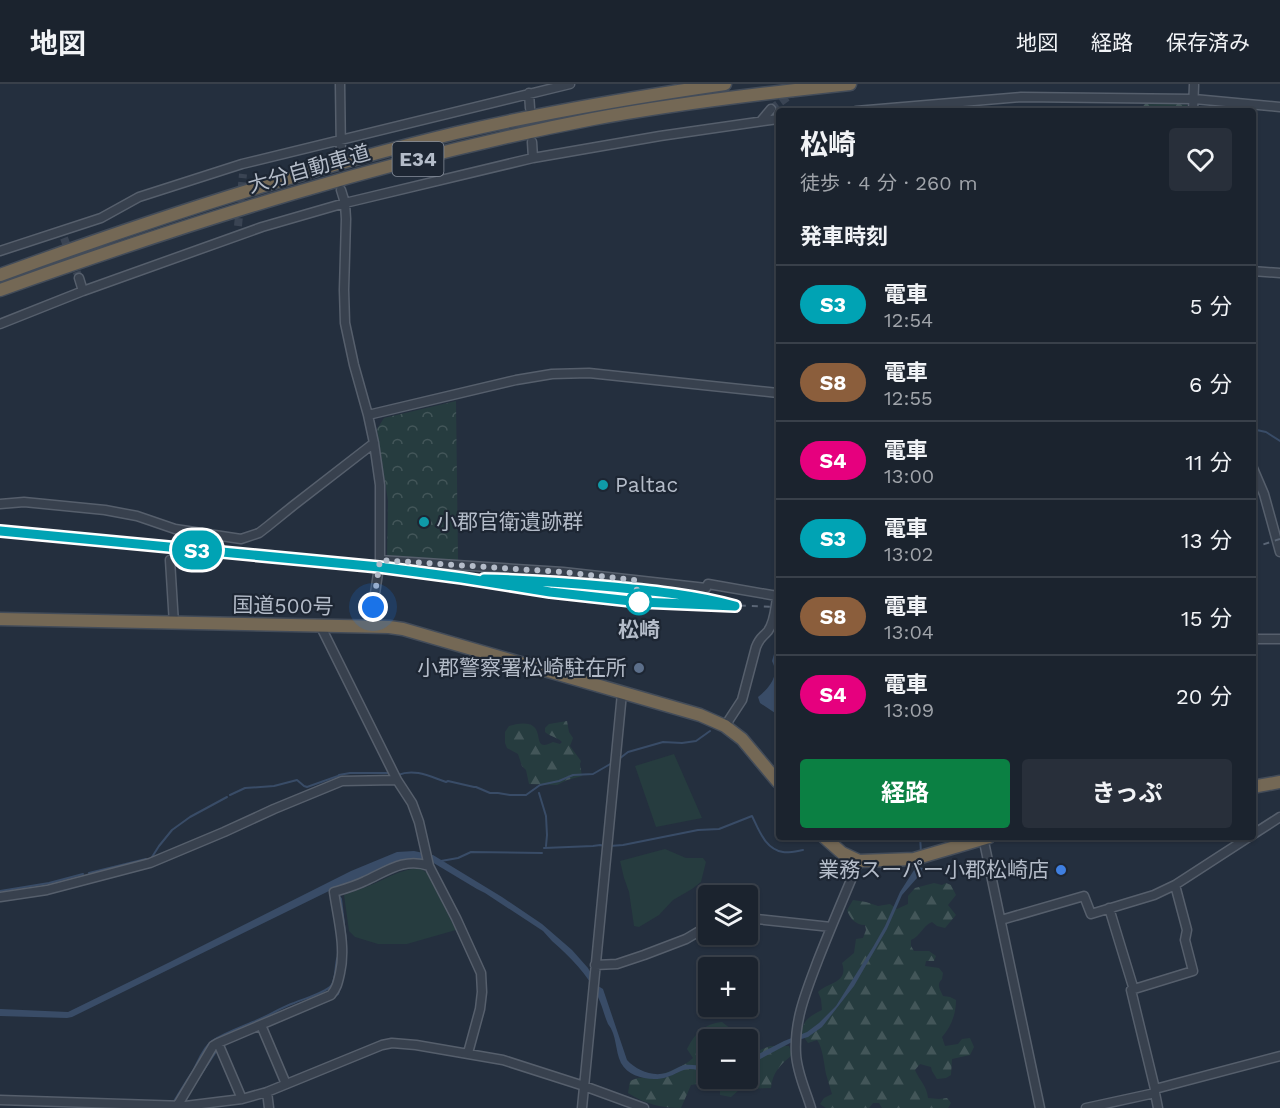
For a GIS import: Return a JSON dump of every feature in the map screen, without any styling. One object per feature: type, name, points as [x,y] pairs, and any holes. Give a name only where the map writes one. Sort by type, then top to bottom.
[{"type":"highway","name":"大分自動車道","points":[[0,275],[189,209],[324,168],[446,136],[591,105],[725,84]]},
{"type":"highway","name":"大分自動車道","points":[[0,290],[194,224],[328,183],[460,148],[593,119],[850,84]]},
{"type":"highway","name":"国道500号","points":[[0,620],[389,627],[416,632],[700,715],[725,726],[742,739],[776,780]]},
{"type":"highway","points":[[1256,786],[1280,782]]},
{"type":"highway","points":[[827,840],[842,853],[859,861],[914,859],[976,840]]},
{"type":"street","points":[[340,84],[341,154]]},
{"type":"street","points":[[0,251],[62,234],[100,218],[140,197],[340,140],[570,84]]},
{"type":"street","points":[[1193,108],[1194,85]]},
{"type":"street","points":[[529,93],[530,108]]},
{"type":"street","points":[[891,108],[1021,97],[1194,99],[1280,107]]},
{"type":"street","points":[[761,121],[771,109]]},
{"type":"street","points":[[0,324],[83,291],[290,218],[345,203],[533,158],[776,119]]},
{"type":"street","points":[[532,142],[533,158]]},
{"type":"street","points":[[341,190],[346,219],[345,323],[374,443],[380,492],[380,560],[370,627]]},
{"type":"street","points":[[238,226],[238,237]]},
{"type":"street","points":[[1256,271],[1280,273]]},
{"type":"street","points":[[79,278],[83,291]]},
{"type":"street","points":[[368,415],[516,380],[552,374],[589,373],[776,393]]},
{"type":"street","points":[[0,504],[24,502],[123,512],[175,529],[241,539],[259,533],[374,443]]},
{"type":"street","points":[[1256,475],[1264,494],[1280,552]]},
{"type":"street","points":[[170,560],[174,624]]},
{"type":"street","points":[[380,560],[562,572],[706,588],[708,584],[776,594]]},
{"type":"street","points":[[725,726],[742,700],[756,647],[759,639],[768,631],[776,606]]},
{"type":"street","points":[[321,627],[397,780],[412,803],[419,822],[429,866],[481,973],[480,1009],[468,1053]]},
{"type":"street","points":[[1256,639],[1280,639]]},
{"type":"street","points":[[582,1108],[622,693]]},
{"type":"street","points":[[0,897],[47,890],[150,863],[342,781],[397,780]]},
{"type":"street","points":[[1256,833],[1280,817]]},
{"type":"street","points":[[986,840],[1040,1108]]},
{"type":"street","points":[[1001,920],[1084,896],[1091,914],[1154,895],[1174,885],[1245,840]]},
{"type":"street","points":[[811,1108],[797,1064],[798,1017],[831,927],[859,861]]},
{"type":"street","points":[[181,1107],[213,1046],[331,995],[336,989],[343,951],[334,892],[363,882],[399,865],[420,863],[429,866]]},
{"type":"street","points":[[1158,1108],[1131,990],[1193,971],[1185,940],[1187,930],[1174,885]]},
{"type":"street","points":[[1109,908],[1134,990]]},
{"type":"street","points":[[758,919],[831,927]]},
{"type":"street","points":[[595,965],[617,964],[686,939],[698,932]]},
{"type":"street","points":[[261,1025],[286,1084]]},
{"type":"street","points":[[218,1043],[242,1099]]},
{"type":"street","points":[[0,1100],[181,1107],[242,1099],[267,1092],[392,1043],[503,1060],[644,1108]]},
{"type":"street","points":[[1086,1108],[1280,1056]]},
{"type":"street","points":[[267,1092],[269,1108]]},
{"type":"green space","points":[[1145,104],[1179,104],[1187,105],[1188,108],[1142,108]]},
{"type":"green space","points":[[456,401],[458,560],[387,557],[388,501],[377,429],[384,418]]},
{"type":"green space","points":[[567,721],[573,738],[570,746],[581,761],[582,776],[557,785],[529,784],[526,770],[518,754],[507,748],[505,732],[509,726],[529,724],[536,730],[539,741],[543,745],[553,742],[560,744],[562,742],[545,732],[545,728],[549,724]]},
{"type":"green space","points":[[674,754],[702,818],[656,827],[635,766]]},
{"type":"green space","points":[[665,849],[686,858],[703,858],[706,862],[701,882],[673,900],[659,915],[639,927],[634,926],[629,892],[620,861]]},
{"type":"green space","points":[[420,868],[427,873],[456,930],[407,944],[378,944],[355,937],[349,931],[344,895],[398,873]]},
{"type":"green space","points":[[934,883],[951,885],[956,895],[948,905],[956,915],[945,928],[932,922],[926,926],[911,940],[911,946],[914,951],[929,951],[936,956],[934,961],[926,961],[925,966],[939,968],[943,973],[939,985],[943,996],[956,1000],[952,1020],[942,1037],[945,1046],[958,1044],[962,1039],[970,1038],[974,1047],[970,1055],[952,1059],[951,1075],[946,1078],[937,1079],[931,1067],[920,1064],[915,1070],[925,1087],[928,1098],[947,1098],[951,1103],[948,1108],[882,1108],[879,1103],[873,1103],[869,1108],[826,1108],[820,1104],[824,1098],[832,1094],[821,1047],[817,1040],[808,1043],[801,1033],[808,1018],[822,1010],[818,992],[843,975],[842,963],[854,953],[856,939],[863,938],[866,930],[865,925],[853,920],[847,910],[853,900],[878,906],[890,904],[897,909],[908,904],[908,896],[915,888]]},
{"type":"green space","points":[[722,1022],[731,1029],[703,1029]]},
{"type":"green space","points":[[697,1034],[698,1084],[691,1085],[681,1108],[654,1105],[628,1093],[630,1081],[664,1073],[690,1061],[693,1058],[687,1049]]},
{"type":"green space","points":[[770,1046],[789,1046],[792,1055],[778,1069],[771,1088],[758,1088],[758,1051]]},
{"type":"green space","points":[[720,1089],[740,1089],[731,1097],[720,1095]]},
{"type":"water","points":[[776,654],[776,714],[760,703],[758,697],[766,690],[774,677],[772,661]]},
{"type":"water","points":[[414,851],[433,855],[542,924],[572,950],[588,968],[598,986],[603,989],[627,1060],[635,1067],[645,1072],[661,1074],[684,1065],[698,1066],[698,1070],[686,1069],[655,1079],[642,1078],[630,1072],[621,1063],[613,1033],[594,989],[572,960],[543,931],[485,893],[432,862],[421,859],[402,861],[331,890],[72,1017],[0,1016],[0,1009],[68,1012],[351,871],[397,852]]},
{"type":"water","points":[[916,867],[923,868],[902,895],[887,929],[854,986],[822,1027],[808,1037],[792,1042],[758,1060],[758,1054],[807,1032],[836,1006],[885,926],[900,892]]},
{"type":"waterway","points":[[1256,430],[1266,432],[1280,441]]},
{"type":"waterway","points":[[619,759],[628,752],[663,742],[696,741],[710,731]]},
{"type":"waterway","points":[[398,775],[411,772],[446,782],[476,787],[490,793],[526,795],[540,785],[573,775],[593,774],[612,763]]},
{"type":"waterway","points":[[230,795],[245,788],[274,786],[297,780],[307,787],[350,773],[390,773]]},
{"type":"waterway","points":[[539,793],[546,816],[546,846]]},
{"type":"waterway","points":[[152,857],[172,830],[190,817],[227,797]]},
{"type":"waterway","points":[[610,846],[698,830],[719,829],[752,816],[763,838],[772,847],[785,852],[803,850]]},
{"type":"waterway","points":[[920,840],[921,852]]},
{"type":"waterway","points":[[544,848],[605,846]]},
{"type":"waterway","points":[[441,861],[458,858],[471,852],[542,853]]},
{"type":"waterway","points":[[89,873],[146,859]]},
{"type":"waterway","points":[[0,891],[49,883],[83,874]]},
{"type":"waterway","points":[[338,894],[341,899],[346,941]]},
{"type":"waterway","points":[[334,996],[338,994],[343,976],[346,947]]},
{"type":"waterway","points":[[173,1103],[209,1044],[227,1033],[328,989],[334,980],[338,957]]},
{"type":"waterway","points":[[194,1085],[217,1050]]},
{"type":"tunnel","points":[[771,109],[796,91]]},
{"type":"tunnel","points":[[238,226],[243,174]]},
{"type":"tunnel","points":[[64,238],[79,278]]},
{"type":"railway","points":[[0,531],[379,567],[550,592],[640,602],[776,607]]},
{"type":"railway","points":[[1256,547],[1280,539]]},
{"type":"railway","points":[[524,580],[641,589],[700,597]]},
{"type":"train","name":"S3","points":[[0,531],[379,567],[550,592],[640,602],[735,606],[707,598],[641,590],[553,582],[484,579]]},
{"type":"place","name":"Paltac","points":[[603,485]]},
{"type":"place","name":"小郡官衛遺跡群","points":[[424,522]]},
{"type":"place","name":"松崎","points":[[639,602]]},
{"type":"place","name":"小郡警察署松崎駐在所","points":[[639,668]]},
{"type":"place","name":"業務スーパー小郡松崎店","points":[[1061,870]]},
{"type":"route","points":[[373,607],[380,560],[562,572],[635,580],[639,602]]}]
